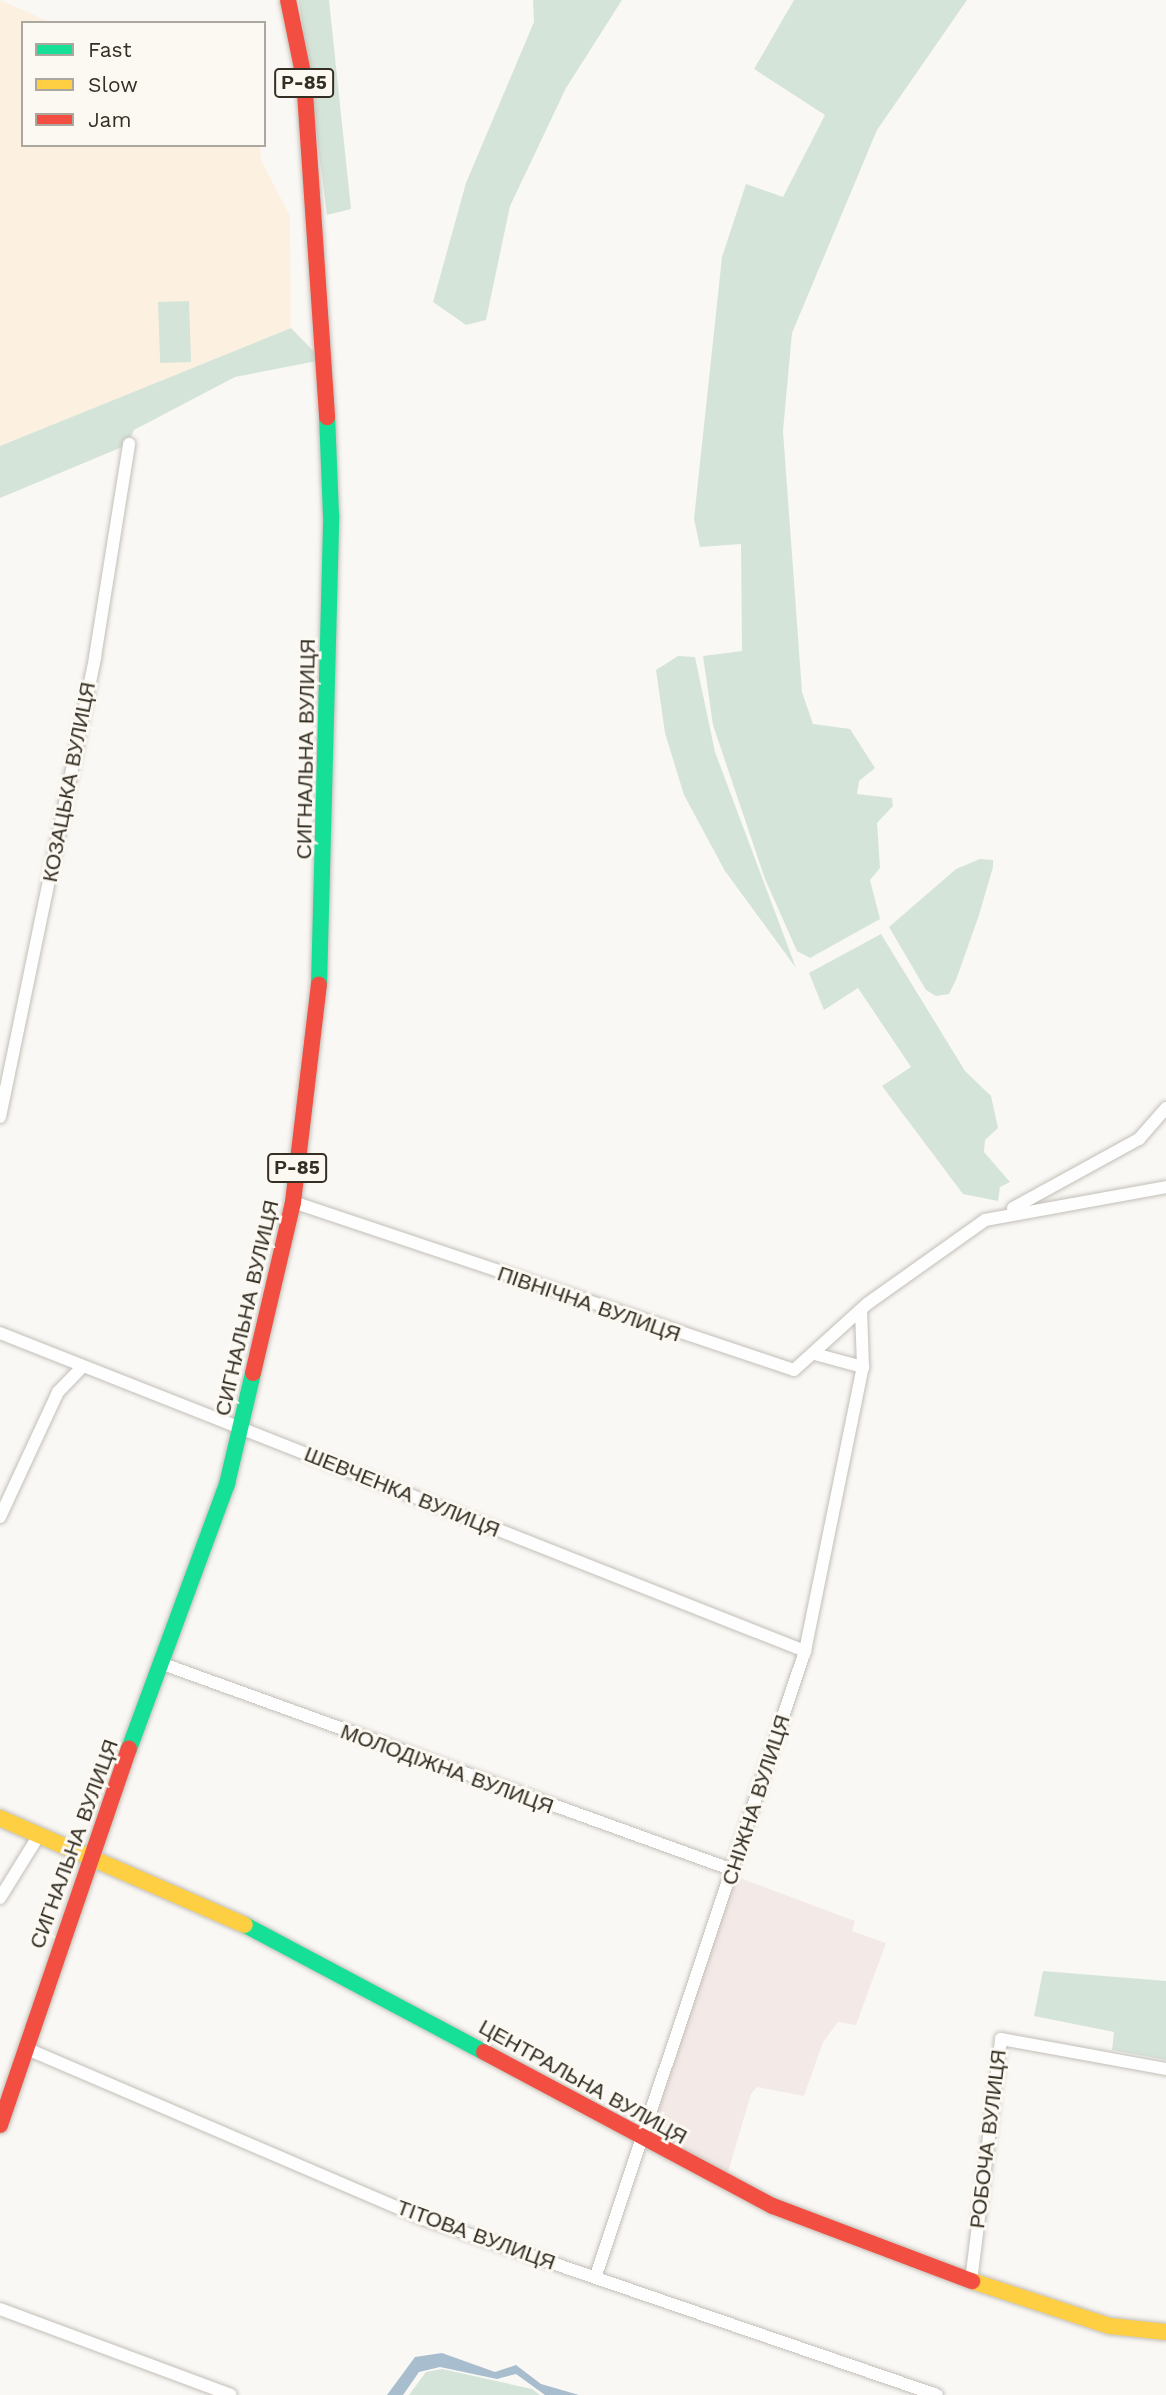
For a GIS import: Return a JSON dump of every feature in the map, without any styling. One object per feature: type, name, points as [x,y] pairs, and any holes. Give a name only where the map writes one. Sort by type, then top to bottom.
[{"type":"main road","name":"СИГНАЛЬНА ВУЛИЦЯ","points":[[0,2125],[89,1857],[163,1664],[242,1429],[293,1202],[320,978],[328,791],[331,515],[312,167],[288,0]]},
{"type":"main road","name":"ЦЕНТРАЛЬНА ВУЛИЦЯ","points":[[0,1818],[302,1950],[640,2139],[773,2206],[971,2281],[1110,2326],[1166,2332]]},
{"type":"street","name":"КОЗАЦЬКА ВУЛИЦЯ","points":[[0,1117],[95,657],[129,444]]},
{"type":"street","name":"ПІВНІЧНА ВУЛИЦЯ","points":[[293,1202],[776,1368],[794,1370],[815,1354],[864,1307],[985,1220],[1139,1139],[1166,1108]]},
{"type":"street","points":[[985,1220],[1166,1187]]},
{"type":"street","name":"СНІЖНА ВУЛИЦЯ","points":[[596,2278],[640,2139],[805,1651],[863,1367],[864,1307]]},
{"type":"street","name":"ШЕВЧЕНКА ВУЛИЦЯ","points":[[0,1333],[805,1651]]},
{"type":"street","points":[[815,1354],[863,1367]]},
{"type":"street","points":[[0,1517],[58,1392],[82,1367]]},
{"type":"street","name":"МОЛОДІЖНА ВУЛИЦЯ","points":[[163,1664],[733,1870]]},
{"type":"street","points":[[0,1898],[39,1835]]},
{"type":"street","name":"РОБОЧА ВУЛИЦЯ","points":[[971,2281],[1001,2039],[1166,2069]]},
{"type":"street","name":"ТІТОВА ВУЛИЦЯ","points":[[25,2048],[427,2221],[937,2395]]},
{"type":"street","points":[[0,2309],[231,2395]]},
{"type":"shaded area","points":[[0,0],[47,21],[21,21],[21,147],[260,147],[261,160],[290,216],[291,328],[0,446]]},
{"type":"shaded area","points":[[732,1875],[855,1921],[852,1931],[886,1943],[856,2025],[838,2022],[823,2042],[804,2096],[757,2087],[751,2094],[726,2179],[642,2139]]},
{"type":"green space","points":[[299,0],[329,0],[351,209],[327,215]]},
{"type":"green space","points":[[533,0],[622,0],[566,88],[510,206],[486,320],[466,325],[433,302],[466,183],[534,22]]},
{"type":"green space","points":[[794,0],[967,0],[877,130],[792,333],[783,431],[802,692],[813,724],[850,729],[875,768],[859,781],[857,794],[892,798],[893,806],[877,823],[880,868],[870,880],[880,919],[810,958],[797,951],[765,879],[713,725],[703,656],[742,651],[741,544],[700,547],[694,519],[722,257],[746,184],[783,197],[825,115],[754,69]]},
{"type":"green space","points":[[189,301],[191,362],[160,363],[158,302]]},
{"type":"green space","points":[[291,328],[322,360],[235,377],[134,430],[127,445],[0,498],[0,446]]},
{"type":"green space","points":[[678,656],[695,657],[715,752],[796,968],[725,871],[684,795],[665,733],[656,670]]},
{"type":"green space","points":[[980,859],[993,860],[993,867],[979,915],[949,994],[936,996],[926,990],[889,927],[956,869]]},
{"type":"green space","points":[[881,934],[965,1071],[991,1096],[998,1128],[985,1140],[984,1152],[1010,1182],[1000,1187],[998,1201],[963,1194],[882,1086],[911,1067],[858,988],[824,1010],[809,973]]},
{"type":"green space","points":[[1043,1971],[1166,1981],[1166,2060],[1112,2050],[1114,2032],[1034,2016]]},
{"type":"green space","points":[[442,2369],[532,2389],[540,2395],[409,2395],[426,2372]]},
{"type":"water","points":[[442,2353],[495,2372],[516,2365],[541,2384],[579,2395],[545,2395],[516,2374],[497,2379],[440,2367],[419,2372],[403,2395],[387,2395],[415,2357]]},
{"type":"traffic: fast","points":[[319,985],[331,515],[327,417]]},
{"type":"traffic: fast","points":[[129,1749],[227,1484],[253,1373]]},
{"type":"traffic: fast","points":[[245,1925],[484,2052]]},
{"type":"traffic: slow","points":[[0,1818],[245,1925]]},
{"type":"traffic: slow","points":[[972,2281],[1110,2326],[1166,2332]]},
{"type":"traffic: jam","points":[[288,0],[304,78],[327,417]]},
{"type":"traffic: jam","points":[[253,1373],[293,1202],[319,985]]},
{"type":"traffic: jam","points":[[0,2125],[129,1749]]},
{"type":"traffic: jam","points":[[484,2052],[773,2206],[972,2281]]}]
